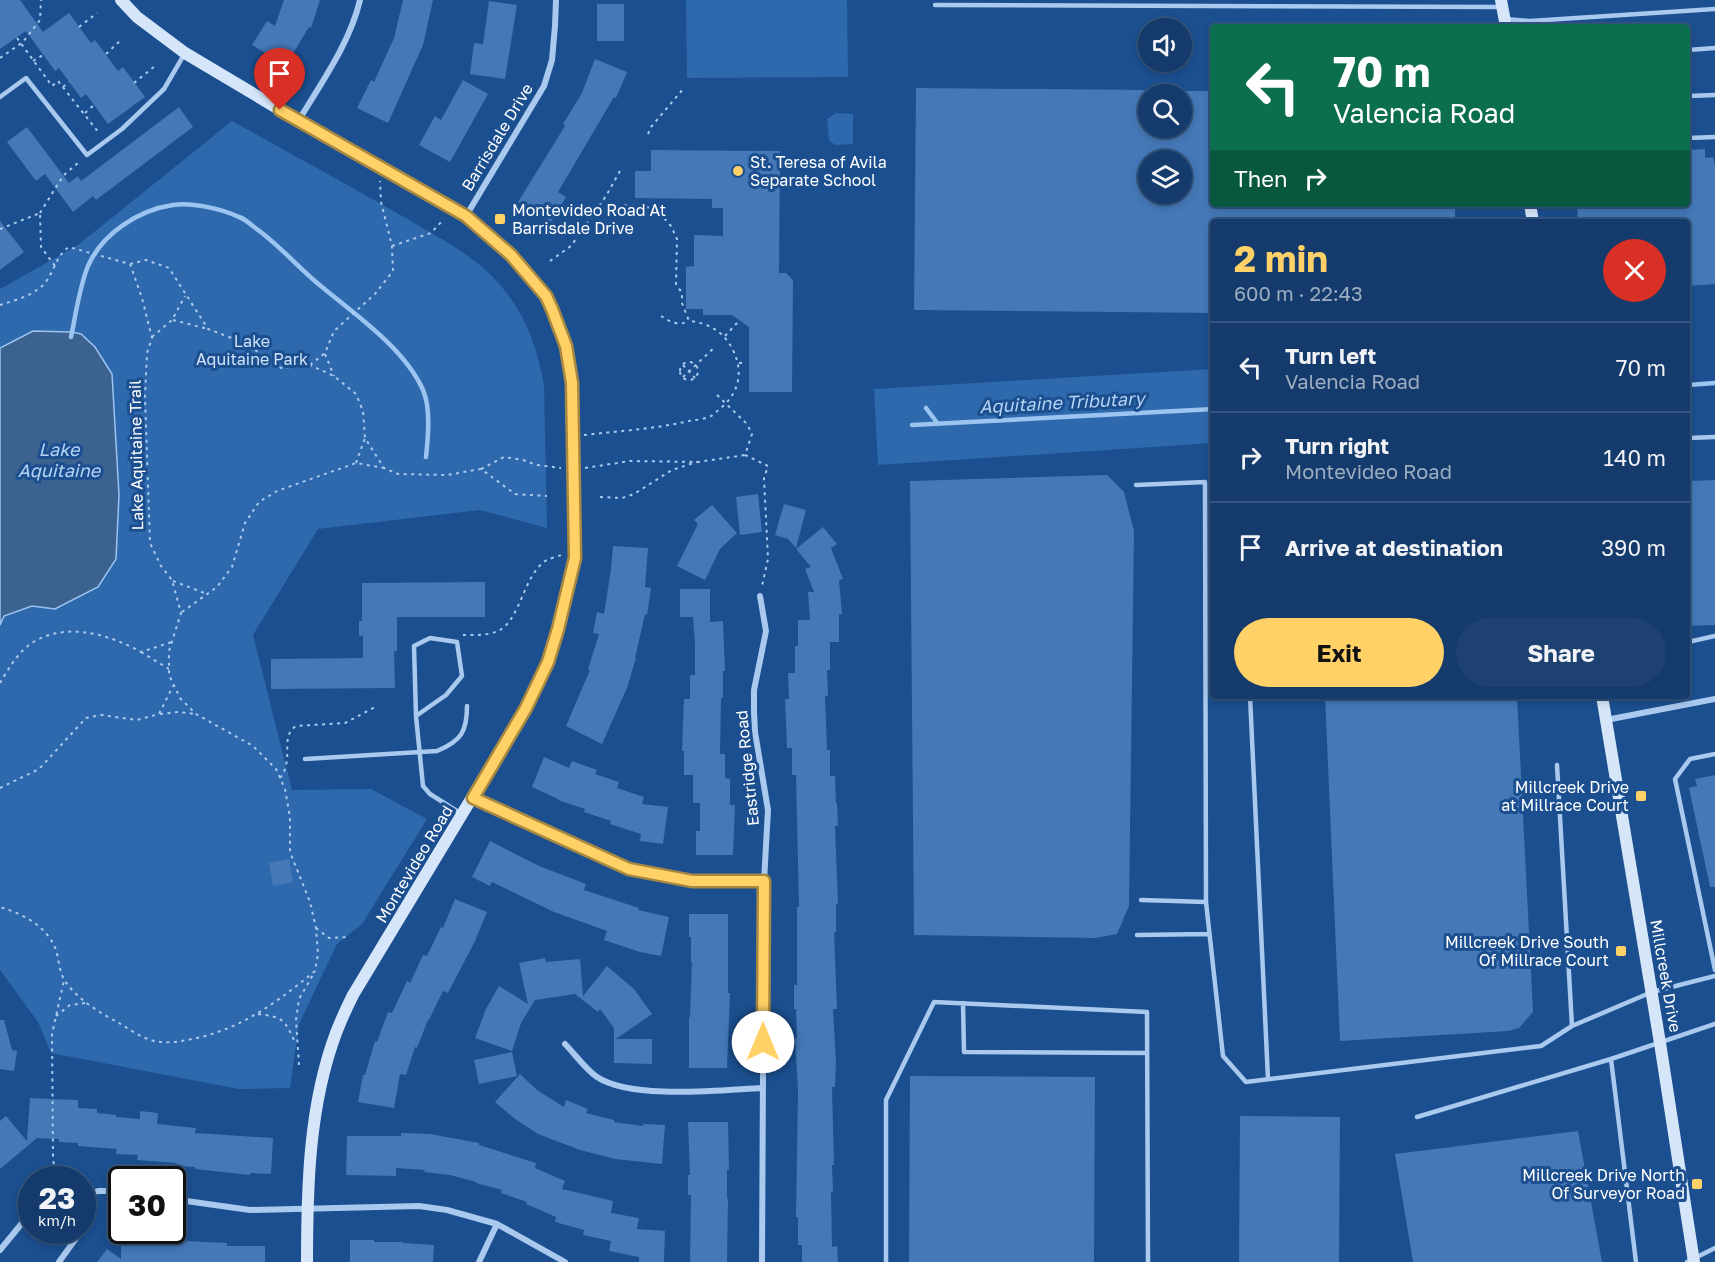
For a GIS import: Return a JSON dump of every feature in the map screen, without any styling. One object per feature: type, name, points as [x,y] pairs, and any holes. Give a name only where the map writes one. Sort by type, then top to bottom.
[{"type":"street","name":"Montevideo Road","points":[[121,0],[137,17],[185,53],[466,216],[511,255],[546,296],[566,346],[572,383],[575,558],[558,629],[548,662],[526,708],[353,995],[336,1033],[321,1083],[314,1128],[307,1209],[307,1262]]},
{"type":"street","points":[[299,121],[340,51],[357,13],[360,0]]},
{"type":"street","name":"Barrisdale Drive","points":[[466,216],[544,86],[552,60],[556,0]]},
{"type":"street","points":[[1502,3],[1506,23]]},
{"type":"street","name":"Eastridge Road","points":[[760,596],[766,631],[754,690],[754,712],[755,732],[768,810],[764,881],[762,1262]]},
{"type":"street","name":"Millcreek Drive","points":[[1602,699],[1652,992],[1692,1261]]},
{"type":"street","points":[[1606,720],[1715,699]]},
{"type":"street","points":[[473,798],[629,869],[692,881],[764,881]]},
{"type":"street","points":[[565,1044],[596,1077],[613,1085],[633,1090],[662,1092],[762,1088]]},
{"type":"street","points":[[186,1201],[250,1210],[419,1206],[447,1210],[497,1224],[565,1262]]},
{"type":"street","points":[[479,1262],[497,1224]]},
{"type":"street","points":[[0,1250],[18,1228]]},
{"type":"street","points":[[59,1262],[72,1244]]},
{"type":"lane","points":[[934,5],[1502,3]]},
{"type":"lane","points":[[1506,23],[1715,9]]},
{"type":"lane","points":[[1560,19],[1561,24]]},
{"type":"lane","points":[[1690,50],[1715,48]]},
{"type":"lane","points":[[0,98],[26,78],[87,155],[122,129],[164,89],[185,53]]},
{"type":"lane","points":[[1690,96],[1715,95]]},
{"type":"lane","points":[[1690,138],[1715,137]]},
{"type":"lane","points":[[1690,438],[1715,437]]},
{"type":"lane","points":[[1136,485],[1205,483],[1206,902],[1223,1056],[1246,1082],[1541,1046],[1572,1026],[1652,992],[1715,976]]},
{"type":"lane","points":[[1690,642],[1715,636]]},
{"type":"lane","points":[[416,716],[446,695],[462,676],[457,642],[430,638],[414,646],[416,716],[423,786],[430,794],[462,814]]},
{"type":"lane","points":[[1250,699],[1268,1079]]},
{"type":"lane","points":[[306,759],[437,751],[450,745],[462,734],[467,723],[467,706]]},
{"type":"lane","points":[[1715,754],[1690,759],[1676,779],[1715,970]]},
{"type":"lane","points":[[1557,765],[1572,1026]]},
{"type":"lane","points":[[1141,900],[1206,902]]},
{"type":"lane","points":[[1137,935],[1209,934]]},
{"type":"lane","points":[[886,1262],[886,1100],[934,1002],[1147,1012],[1148,1262]]},
{"type":"lane","points":[[963,1003],[964,1052],[1147,1053]]},
{"type":"lane","points":[[1417,1117],[1611,1059],[1715,1024]]},
{"type":"lane","points":[[1611,1059],[1636,1262]]},
{"type":"lane","points":[[1692,1261],[1715,1248]]},
{"type":"path","points":[[0,58],[21,43],[40,20],[42,0]]},
{"type":"path","points":[[79,27],[97,13]]},
{"type":"path","points":[[17,38],[52,86],[58,81],[105,142]]},
{"type":"path","points":[[106,54],[122,39]]},
{"type":"path","points":[[33,62],[43,55]]},
{"type":"path","points":[[134,83],[155,66]]},
{"type":"path","points":[[63,87],[69,82]]},
{"type":"path","points":[[648,134],[651,127],[684,88]]},
{"type":"path","points":[[84,113],[94,105]]},
{"type":"path","points":[[55,266],[41,247],[40,213],[63,176],[87,155]]},
{"type":"path","points":[[310,365],[325,353],[334,331],[375,294],[393,271],[392,246],[381,202],[379,166]]},
{"type":"path","points":[[550,261],[572,246],[620,171]]},
{"type":"path","points":[[619,205],[644,206],[658,211],[671,225],[677,239],[676,284],[682,293],[682,303],[689,321]]},
{"type":"path","points":[[392,246],[431,233],[453,208]]},
{"type":"path","points":[[0,229],[40,213]]},
{"type":"path","points":[[0,305],[24,298],[44,285],[63,251],[69,247],[130,264],[146,260],[169,268],[208,329]]},
{"type":"path","name":"Lake Aquitaine Trail","points":[[130,264],[142,298],[152,338],[147,352],[145,397],[150,543],[161,566],[172,580],[181,613]]},
{"type":"path","points":[[152,338],[172,320],[185,296]]},
{"type":"path","points":[[572,436],[675,424],[711,417],[734,393],[740,372],[732,347],[725,336],[712,326],[689,321],[674,323],[661,316]]},
{"type":"path","points":[[172,320],[208,329],[245,343],[281,368],[310,365],[334,376],[356,394],[363,411],[365,438],[356,463]]},
{"type":"path","points":[[725,336],[737,323]]},
{"type":"path","points":[[683,377],[716,346]]},
{"type":"path","points":[[325,353],[334,376]]},
{"type":"path","points":[[683,365],[691,363],[695,365],[698,370],[695,378]]},
{"type":"path","points":[[738,363],[746,363]]},
{"type":"path","points":[[683,365],[695,378]]},
{"type":"path","points":[[683,365],[681,371],[683,377],[687,380],[695,378]]},
{"type":"path","points":[[717,395],[747,424],[752,434],[746,455]]},
{"type":"path","points":[[365,438],[384,468]]},
{"type":"path","points":[[600,497],[622,498],[634,494],[672,470],[698,462],[746,455],[768,466],[764,478],[768,559],[760,596]]},
{"type":"path","points":[[299,1065],[296,1020],[300,999],[315,971],[318,954],[316,928],[310,902],[290,852],[290,817],[285,789],[276,769],[253,746],[196,714],[180,698],[169,675],[169,651],[181,613],[217,587],[232,567],[245,523],[260,502],[277,491],[356,463],[384,468],[398,474],[447,475],[481,469],[504,458],[573,470],[630,461],[698,462]]},
{"type":"path","points":[[481,469],[515,494],[547,496]]},
{"type":"path","points":[[457,642],[462,635],[489,634],[502,629],[511,618],[535,571],[547,560],[575,551]]},
{"type":"path","points":[[172,580],[207,594]]},
{"type":"path","points":[[0,683],[15,659],[34,641],[55,633],[84,631],[121,641],[169,669]]},
{"type":"path","points":[[141,652],[172,642]]},
{"type":"path","points":[[159,714],[173,686]]},
{"type":"path","points":[[280,778],[285,771],[288,758],[287,739],[291,730],[296,726],[345,723],[377,706]]},
{"type":"path","points":[[0,788],[39,769],[86,718],[101,715],[137,720],[178,712],[196,714]]},
{"type":"path","points":[[0,907],[41,926],[55,948],[64,980],[52,1034],[54,1166]]},
{"type":"path","points":[[316,928],[329,938],[349,938]]},
{"type":"path","points":[[64,980],[88,1003],[109,1018],[150,1040],[173,1043],[209,1036],[250,1018],[288,993],[315,971]]},
{"type":"path","points":[[56,1016],[70,1005],[88,1003]]},
{"type":"path","points":[[256,1014],[274,1016],[286,1023],[297,1044]]},
{"type":"green space","points":[[686,0],[847,0],[848,77],[687,78]]},
{"type":"green space","points":[[836,113],[853,114],[853,144],[835,145],[829,140],[827,119]]},
{"type":"green space","name":"Lake Aquitaine Park","points":[[232,121],[430,232],[480,265],[510,297],[524,321],[538,359],[544,386],[547,528],[480,510],[318,529],[253,635],[292,790],[371,789],[427,819],[362,924],[337,944],[299,1024],[290,1088],[239,1089],[51,1053],[38,1022],[0,970],[0,289],[78,245]]},
{"type":"green space","points":[[1210,369],[1210,443],[878,465],[874,389]]},
{"type":"water","name":"Lake Aquitaine","points":[[33,331],[81,334],[95,347],[112,374],[119,495],[116,559],[98,587],[55,609],[32,606],[4,616],[0,625],[0,348]]},
{"type":"building","points":[[0,0],[20,0],[43,32],[69,13],[91,43],[95,40],[118,71],[123,67],[145,97],[108,124],[86,94],[81,98],[59,68],[55,71],[26,31],[0,49]]},
{"type":"building","points":[[284,0],[320,0],[311,28],[309,27],[286,65],[252,45],[267,21],[275,26]]},
{"type":"building","points":[[403,0],[433,0],[423,45],[388,123],[357,108],[371,80],[374,82],[394,38]]},
{"type":"building","points":[[489,1],[517,5],[505,79],[470,74],[474,43],[483,44]]},
{"type":"building","points":[[597,4],[624,4],[624,41],[597,41]]},
{"type":"building","points":[[595,59],[627,72],[616,98],[614,97],[558,192],[566,197],[551,222],[518,202],[565,126],[563,124],[582,93]]},
{"type":"building","points":[[463,80],[488,94],[450,162],[419,145],[435,116],[441,120]]},
{"type":"building","points":[[916,88],[1138,90],[1138,138],[1192,138],[1192,91],[1210,91],[1210,207],[1455,207],[1455,219],[1210,219],[1210,313],[914,310]]},
{"type":"building","points":[[179,107],[193,127],[96,200],[93,196],[73,212],[45,174],[36,181],[7,142],[27,127],[69,183],[78,176],[81,181]]},
{"type":"building","points":[[1705,149],[1705,158],[1713,157],[1715,165],[1715,284],[1690,286],[1690,219],[1578,219],[1577,207],[1690,207],[1690,150]]},
{"type":"building","points":[[651,150],[780,151],[779,273],[786,273],[793,280],[792,392],[749,392],[749,327],[732,315],[703,315],[703,309],[686,309],[686,267],[694,266],[694,235],[723,236],[723,208],[712,208],[712,199],[635,198],[635,171],[651,171]]},
{"type":"building","points":[[0,221],[24,252],[0,270]]},
{"type":"building","points":[[1107,475],[1124,492],[1134,531],[1129,906],[1117,934],[1095,938],[914,935],[910,481]]},
{"type":"building","points":[[1715,480],[1715,625],[1690,626],[1690,481]]},
{"type":"building","points":[[758,494],[762,532],[740,535],[736,497]]},
{"type":"building","points":[[784,504],[806,510],[796,548],[788,539],[775,535]]},
{"type":"building","points":[[712,505],[737,533],[720,549],[705,580],[677,566],[698,524],[694,520]]},
{"type":"building","points":[[823,527],[837,544],[831,548],[843,579],[839,580],[842,614],[839,614],[839,642],[830,642],[830,670],[827,670],[828,696],[825,696],[827,750],[830,750],[830,776],[835,776],[838,826],[835,826],[838,904],[836,904],[836,932],[834,932],[837,1009],[833,1009],[836,1061],[835,1087],[832,1087],[834,1165],[832,1165],[833,1192],[831,1192],[832,1247],[837,1246],[838,1262],[802,1262],[802,1245],[798,1245],[798,1217],[796,1217],[798,1090],[794,985],[797,985],[797,907],[799,907],[796,775],[792,775],[792,748],[787,748],[785,699],[789,699],[788,673],[795,673],[798,620],[810,620],[808,592],[814,592],[805,569],[811,567],[796,549]]},
{"type":"building","points":[[613,546],[648,548],[645,587],[651,588],[647,615],[645,614],[627,688],[602,744],[566,726],[590,670],[588,669],[599,634],[593,633],[597,612],[604,614]]},
{"type":"building","points":[[485,582],[485,617],[397,617],[397,651],[394,651],[395,688],[271,689],[271,659],[363,658],[363,636],[359,636],[359,621],[362,621],[362,583]]},
{"type":"building","points":[[680,589],[710,589],[710,622],[723,621],[725,671],[723,671],[723,698],[721,698],[720,754],[725,754],[725,778],[730,779],[730,805],[735,805],[733,855],[696,855],[696,831],[700,831],[700,803],[693,803],[693,775],[684,775],[684,751],[682,751],[684,699],[690,699],[690,675],[695,675],[695,646],[693,617],[680,617]]},
{"type":"building","points":[[1325,699],[1517,699],[1533,1012],[1519,1028],[1508,1031],[1340,1041]]},
{"type":"building","points":[[544,757],[569,768],[572,761],[597,770],[595,774],[619,782],[617,788],[644,797],[642,804],[668,807],[663,844],[640,841],[641,834],[610,824],[611,821],[584,812],[585,809],[558,800],[532,787]]},
{"type":"building","points":[[1715,775],[1715,887],[1710,887],[1689,788],[1697,786],[1695,779]]},
{"type":"building","points":[[490,841],[539,866],[586,884],[584,890],[639,908],[638,910],[669,917],[661,956],[640,952],[604,940],[607,931],[554,912],[492,882],[490,886],[472,877]]},
{"type":"building","points":[[289,859],[293,882],[273,886],[269,863]]},
{"type":"building","points":[[455,899],[487,912],[475,941],[448,993],[443,991],[428,1020],[417,1048],[415,1047],[406,1075],[400,1074],[394,1108],[358,1102],[363,1075],[365,1075],[375,1041],[377,1042],[388,1012],[392,1013],[407,981],[410,983],[423,955],[427,956],[441,927],[443,928]]},
{"type":"building","points":[[689,914],[728,914],[728,993],[730,993],[727,1068],[689,1068],[692,962]]},
{"type":"building","points":[[545,958],[546,962],[580,959],[583,996],[607,966],[634,989],[652,1014],[616,1039],[652,1039],[652,1064],[614,1063],[614,1028],[600,1009],[598,1012],[575,994],[535,1000],[521,1023],[512,1051],[475,1038],[486,1009],[499,986],[528,1004],[519,963]]},
{"type":"building","points":[[0,1020],[4,1020],[12,1050],[17,1051],[14,1071],[0,1069]]},
{"type":"building","points":[[512,1052],[517,1076],[479,1084],[474,1060]]},
{"type":"building","points":[[520,1074],[537,1090],[564,1107],[566,1100],[588,1109],[586,1113],[614,1120],[614,1122],[643,1126],[643,1124],[665,1125],[662,1164],[615,1159],[580,1150],[538,1134],[495,1102]]},
{"type":"building","points":[[910,1076],[1095,1077],[1094,1262],[909,1262]]},
{"type":"building","points":[[30,1098],[78,1100],[78,1108],[97,1109],[97,1113],[116,1115],[116,1117],[140,1119],[140,1111],[158,1113],[157,1124],[196,1128],[195,1133],[273,1138],[271,1174],[250,1173],[250,1175],[195,1169],[195,1167],[176,1166],[176,1163],[137,1160],[138,1155],[116,1154],[117,1149],[78,1146],[78,1143],[59,1142],[59,1139],[37,1138],[0,1169],[0,1121],[6,1116],[27,1141]]},
{"type":"building","points":[[1240,1116],[1340,1117],[1339,1262],[1239,1262]]},
{"type":"building","points":[[688,1122],[728,1122],[727,1262],[690,1262],[691,1195],[688,1195],[688,1175],[690,1175]]},
{"type":"building","points":[[1578,1131],[1602,1262],[1413,1262],[1395,1154]]},
{"type":"building","points":[[401,1133],[430,1134],[479,1143],[479,1145],[536,1163],[535,1168],[565,1181],[562,1189],[613,1201],[611,1213],[639,1218],[637,1229],[665,1231],[664,1262],[639,1262],[639,1257],[609,1251],[611,1241],[583,1235],[584,1230],[555,1222],[556,1217],[526,1204],[527,1202],[501,1193],[502,1190],[476,1182],[450,1175],[424,1172],[425,1170],[396,1168],[396,1176],[346,1175],[347,1136],[401,1136]]},
{"type":"building","points":[[350,1240],[434,1245],[433,1262],[350,1262]]},
{"type":"building","points":[[186,1241],[227,1243],[227,1246],[265,1246],[265,1262],[97,1262],[107,1249],[121,1259],[121,1244],[186,1244]]},
{"type":"waterway","points":[[71,337],[88,266],[94,254],[112,234],[134,218],[173,205],[198,205],[224,211],[243,219],[280,248],[313,280],[364,321],[404,361],[415,375],[426,397],[428,423],[426,457]]},
{"type":"waterway","name":"Aquitaine Tributary","points":[[1690,385],[1715,383]]},
{"type":"waterway","points":[[926,408],[938,424]]},
{"type":"waterway","name":"Aquitaine Tributary","points":[[912,425],[1210,409]]},
{"type":"place","name":"St. Teresa of Avila Separate School","points":[[738,171]]},
{"type":"place","name":"Montevideo Road At Barrisdale Drive","points":[[500,219]]},
{"type":"place","name":"Millcreek Drive at Millrace Court","points":[[1641,796]]},
{"type":"place","name":"Millcreek Drive South Of Millrace Court","points":[[1621,951]]},
{"type":"place","name":"Millcreek Drive North Of Surveyor Road","points":[[1697,1184]]},
{"type":"route","points":[[280,110],[466,216],[511,255],[546,296],[566,346],[572,383],[575,558],[548,662],[526,708],[473,798],[629,869],[692,881],[764,881],[763,1042]]}]
